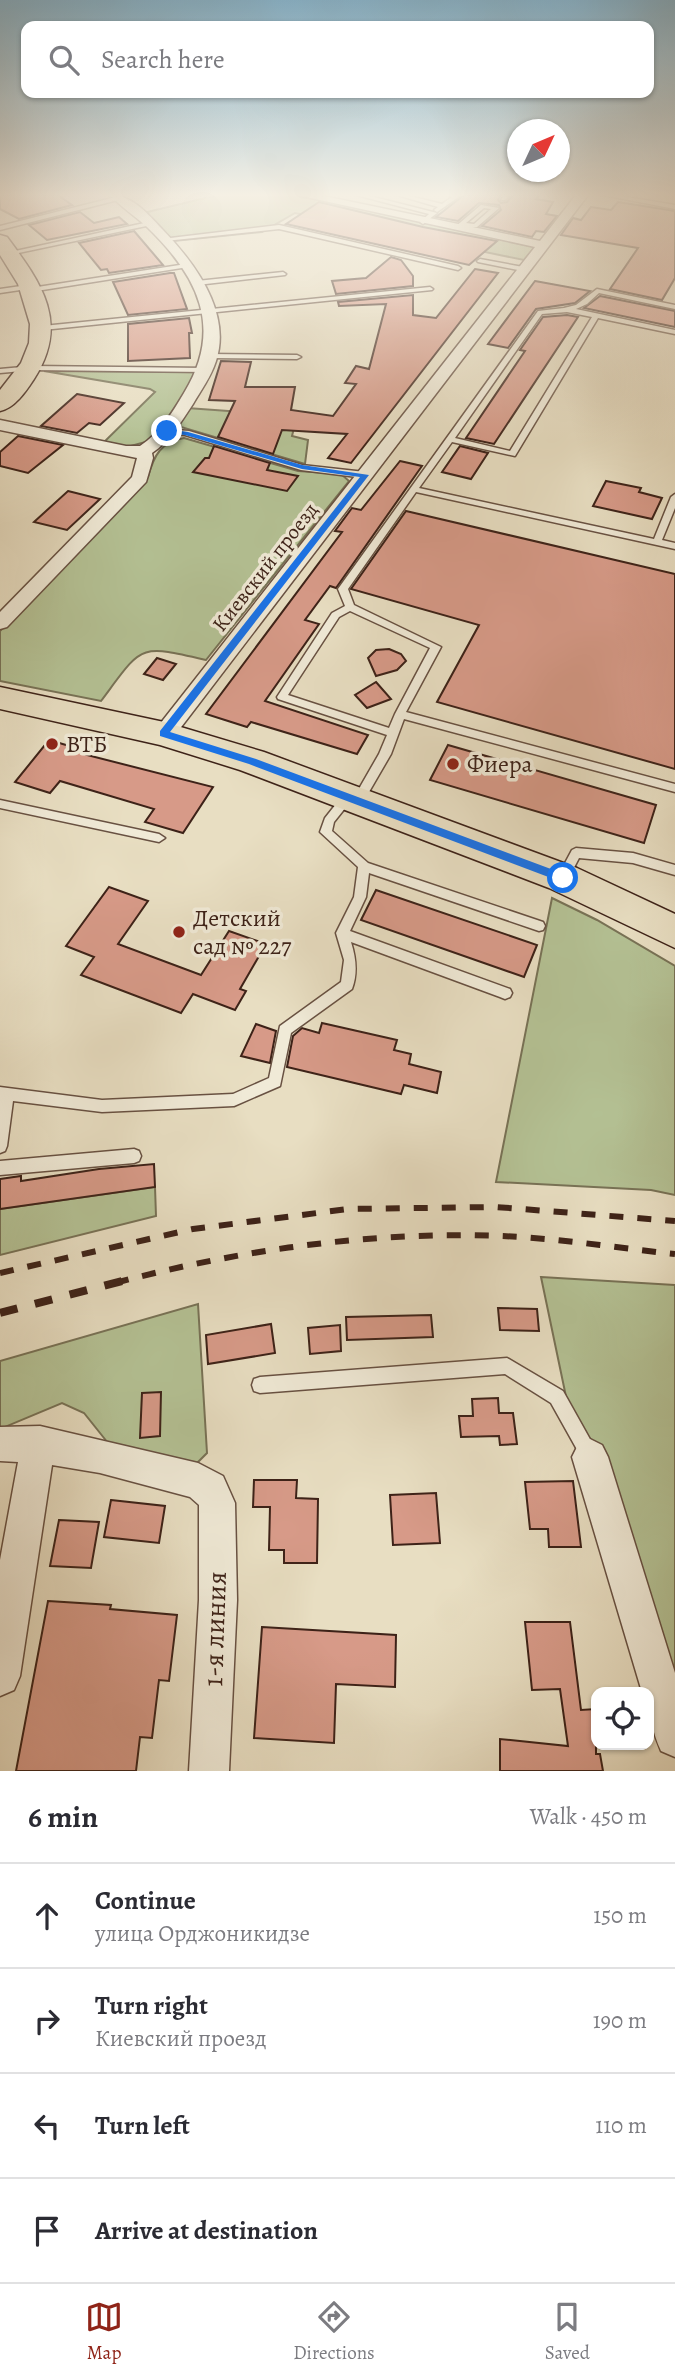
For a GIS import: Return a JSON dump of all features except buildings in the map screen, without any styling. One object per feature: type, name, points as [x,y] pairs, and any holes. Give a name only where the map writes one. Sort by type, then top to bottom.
[{"type":"main road","points":[[0,404],[33,368],[43,328],[23,278]]},
{"type":"main road","points":[[0,698],[164,734],[252,761],[563,878],[670,930]]},
{"type":"street","points":[[0,425],[125,451],[143,450],[156,444],[167,431],[208,363],[213,334],[210,313],[194,278]]},
{"type":"street","name":"Киевский проезд","points":[[164,734],[516,278]]},
{"type":"street","points":[[0,622],[140,478],[145,458],[143,450]]},
{"type":"street","points":[[0,1444],[40,1443],[0,1676]]},
{"type":"street","name":"1-я линия","points":[[40,1443],[87,1450],[198,1481],[210,1489],[217,1503],[218,1600],[209,1771]]},
{"type":"street","points":[[590,1457],[675,1737]]},
{"type":"lane","points":[[0,291],[103,278]]},
{"type":"lane","points":[[197,283],[248,278]]},
{"type":"lane","points":[[43,328],[430,289]]},
{"type":"lane","points":[[539,926],[364,866],[326,832],[329,821],[353,799],[393,733],[400,714],[436,647],[350,607],[343,589],[540,312],[569,310],[586,304],[597,291],[675,307]]},
{"type":"lane","points":[[569,310],[675,332]]},
{"type":"lane","points":[[450,439],[512,454],[596,316]]},
{"type":"lane","points":[[0,371],[297,357]]},
{"type":"lane","points":[[167,431],[186,433],[302,467],[365,475]]},
{"type":"lane","points":[[414,489],[675,546]]},
{"type":"lane","points":[[657,542],[675,497]]},
{"type":"lane","points":[[350,607],[335,615],[282,697],[393,733]]},
{"type":"lane","points":[[400,714],[675,788]]},
{"type":"lane","points":[[0,804],[159,838]]},
{"type":"lane","points":[[563,878],[576,853],[633,858],[675,870]]},
{"type":"lane","points":[[0,1146],[3,1094],[102,1106],[234,1100],[275,1082],[285,1030],[347,985],[350,960],[342,933],[360,897],[364,866]]},
{"type":"lane","points":[[342,933],[505,993]]},
{"type":"lane","points":[[0,1168],[134,1156]]},
{"type":"lane","points":[[260,1385],[507,1366],[557,1397],[590,1457]]},
{"type":"green space","points":[[44,371],[199,372],[153,440],[127,447],[103,443],[155,392]]},
{"type":"green space","points":[[187,408],[297,416],[292,436],[308,440],[305,464],[181,427],[179,420]]},
{"type":"green space","points":[[184,438],[298,471],[341,474],[349,481],[206,660],[166,652],[143,654],[125,669],[101,701],[0,681],[0,631],[148,477],[153,462],[164,446]]},
{"type":"green space","points":[[552,898],[597,920],[675,966],[675,1195],[651,1190],[496,1182]]},
{"type":"green space","points":[[155,1187],[156,1216],[0,1255],[0,1209]]},
{"type":"green space","points":[[541,1277],[675,1285],[675,1694],[578,1454]]},
{"type":"green space","points":[[198,1304],[207,1453],[189,1471],[112,1448],[84,1413],[62,1403],[0,1429],[0,1361]]},
{"type":"railway","points":[[0,1273],[193,1229],[348,1209],[496,1207],[675,1221]]},
{"type":"railway","points":[[115,1283],[258,1252],[403,1237],[522,1237],[675,1254]]},
{"type":"railway","points":[[0,1313],[122,1281]]},
{"type":"place","name":"ВТБ","points":[[52,744]]},
{"type":"place","name":"Фиера","points":[[453,764]]},
{"type":"place","name":"Детский сад № 227","points":[[179,932]]},
{"type":"route","points":[[167,431],[186,433],[302,467],[365,475],[164,734],[252,761],[563,878]]}]
